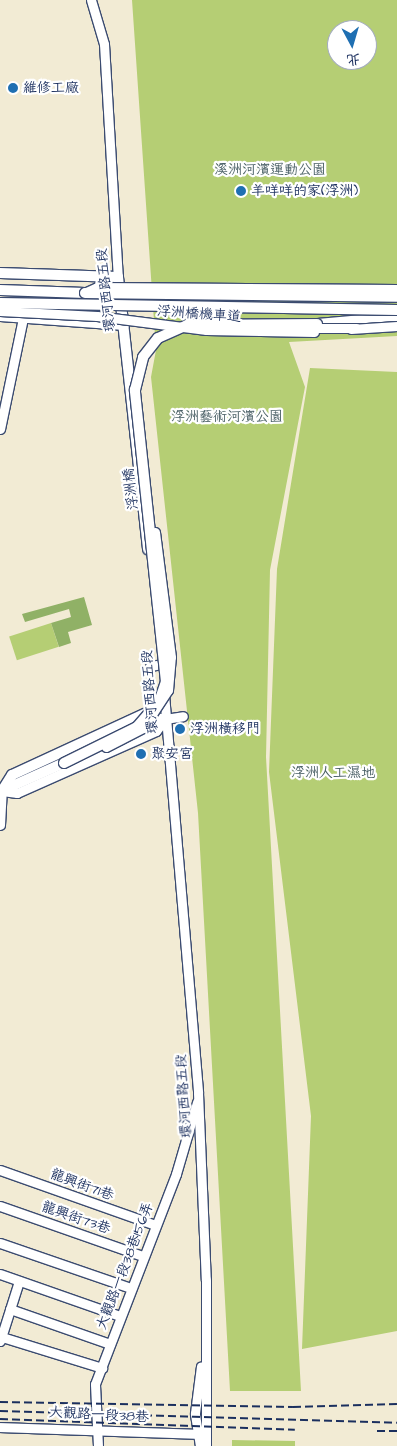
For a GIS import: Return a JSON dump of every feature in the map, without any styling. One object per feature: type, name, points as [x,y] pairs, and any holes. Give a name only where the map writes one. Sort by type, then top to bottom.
[{"type":"main road","points":[[0,270],[12,273]]},
{"type":"main road","points":[[0,273],[118,277]]},
{"type":"main road","name":"環河西路五段","points":[[118,277],[164,681]]},
{"type":"main road","points":[[0,290],[85,293],[397,297]]},
{"type":"main road","points":[[0,303],[397,310]]},
{"type":"main road","name":"浮洲橋","points":[[1,791],[137,727],[159,702],[166,682],[135,390],[137,369],[150,346],[168,332],[187,325],[317,324],[397,317]]},
{"type":"main road","points":[[140,719],[164,681]]},
{"type":"main road","points":[[1,791],[12,775],[140,719],[165,719]]},
{"type":"street","name":"環河西路五段","points":[[91,0],[104,44],[118,277]]},
{"type":"street","points":[[0,286],[18,290]]},
{"type":"street","points":[[85,293],[97,287],[397,289]]},
{"type":"street","name":"浮洲橋機車道","points":[[0,312],[97,316],[206,330],[397,326]]},
{"type":"street","points":[[0,316],[124,324]]},
{"type":"street","points":[[0,429],[24,318]]},
{"type":"street","points":[[64,763],[143,728],[168,690],[171,657],[140,392],[150,353],[166,337],[187,329],[356,328]]},
{"type":"street","points":[[150,666],[162,664]]},
{"type":"street","name":"環河西路五段","points":[[164,681],[165,719],[198,1098],[206,1446]]},
{"type":"street","points":[[0,825],[1,791],[17,793],[156,731],[165,719],[183,716]]},
{"type":"street","name":"大觀路一段38巷156弄","points":[[98,1446],[95,1384],[155,1226],[198,1098]]},
{"type":"street","name":"龍興街71巷","points":[[0,1170],[155,1226]]},
{"type":"street","name":"龍興街73巷","points":[[0,1206],[144,1256]]},
{"type":"street","points":[[0,1243],[131,1288]]},
{"type":"street","points":[[0,1274],[120,1316]]},
{"type":"street","points":[[20,1281],[1,1339],[102,1368]]},
{"type":"street","points":[[10,1309],[110,1344]]},
{"type":"street","points":[[200,1446],[197,1434],[195,1399],[205,1346]]},
{"type":"street","name":"大觀路一段38巷","points":[[0,1427],[197,1434]]},
{"type":"green space","points":[[132,0],[397,0],[397,336],[289,342],[305,387],[270,570],[266,757],[301,1391],[230,1391],[198,813],[151,377],[156,350]]},
{"type":"green space","name":"浮洲人工濕地","points":[[310,368],[397,372],[397,1331],[302,1349],[311,1116],[269,772],[277,569]]},
{"type":"green space","points":[[84,597],[92,625],[68,632],[71,643],[59,647],[51,623],[71,617],[69,609],[25,622],[22,614]]},
{"type":"green space","points":[[51,623],[59,647],[17,660],[9,637]]},
{"type":"green space","points":[[232,1440],[295,1441],[295,1446],[232,1446]]},
{"type":"railway","points":[[0,1402],[293,1407],[397,1404]]},
{"type":"railway","points":[[0,1411],[397,1423]]},
{"type":"railway","points":[[0,1419],[295,1430]]},
{"type":"railway","points":[[377,1431],[397,1431]]},
{"type":"place","name":"維修工廠","points":[[13,88]]},
{"type":"place","name":"羊咩咩的家(浮洲)","points":[[241,191]]},
{"type":"place","name":"浮洲橫移門","points":[[180,729]]},
{"type":"place","name":"聚安宮","points":[[141,754]]},
{"type":"park label","name":"溪洲河濱運動公園","points":[[270,170]]},
{"type":"park label","name":"浮洲藝術河濱公園","points":[[227,417]]}]
